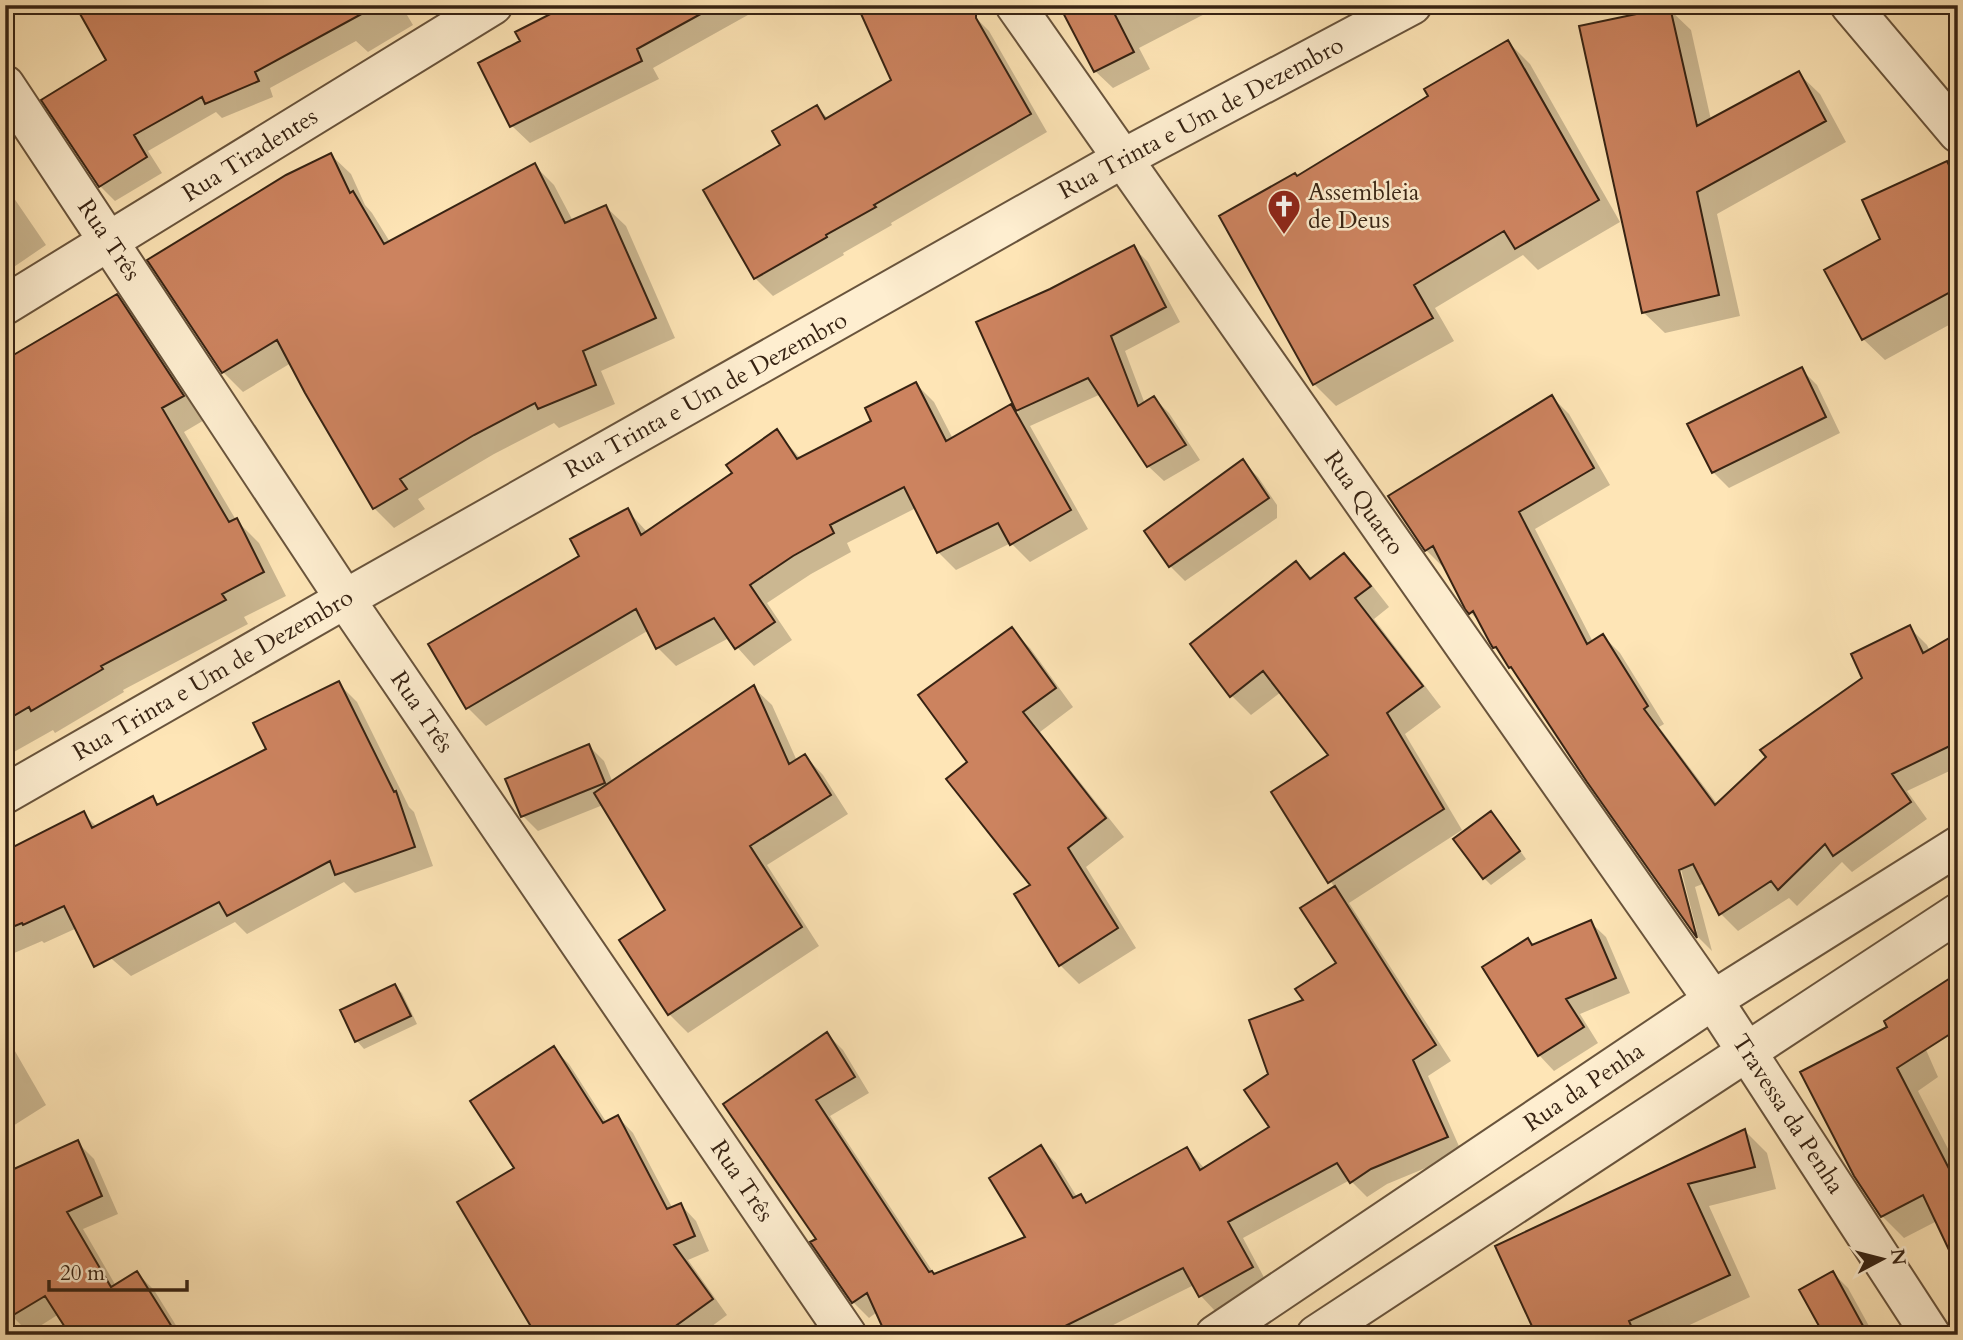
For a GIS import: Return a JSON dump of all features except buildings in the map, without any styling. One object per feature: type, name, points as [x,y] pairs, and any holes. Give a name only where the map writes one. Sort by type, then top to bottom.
[{"type":"street","name":"Rua Tiradentes","points":[[5,305],[493,5]]},
{"type":"street","name":"Rua Quatro","points":[[1016,5],[1713,1000]]},
{"type":"street","name":"Rua Trinta e Um de Dezembro","points":[[5,794],[1122,159],[1412,5]]},
{"type":"street","points":[[1850,5],[1958,133]]},
{"type":"street","name":"Rua Três","points":[[5,85],[345,599],[846,1335]]},
{"type":"street","name":"Rua da Penha","points":[[1215,1335],[1713,1000],[1958,846]]},
{"type":"street","points":[[1316,1335],[1958,913]]},
{"type":"street","name":"Travessa da Penha","points":[[1713,1000],[1931,1335]]},
{"type":"place","name":"Assembleia de Deus","points":[[1284,236]]}]
